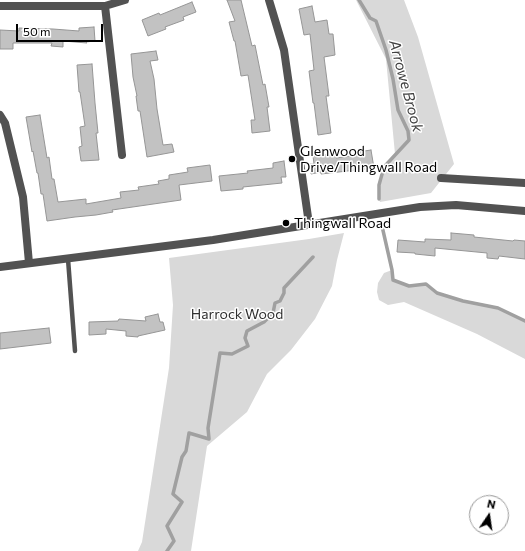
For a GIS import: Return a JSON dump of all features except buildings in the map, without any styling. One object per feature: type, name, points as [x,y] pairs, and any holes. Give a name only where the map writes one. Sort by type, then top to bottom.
[{"type":"street","points":[[0,6],[105,6],[125,0]]},
{"type":"street","points":[[269,0],[284,50],[309,224]]},
{"type":"street","points":[[105,6],[122,155]]},
{"type":"street","points":[[0,115],[5,123],[23,197],[29,264]]},
{"type":"street","points":[[441,178],[525,184]]},
{"type":"street","points":[[0,267],[213,240],[420,206],[456,205],[525,211]]},
{"type":"lane","points":[[68,259],[75,351]]},
{"type":"green space","points":[[356,0],[404,0],[418,37],[454,164],[431,193],[380,202],[379,185],[384,167],[395,154],[386,59]]},
{"type":"green space","name":"Harrock Wood","points":[[344,233],[332,286],[315,319],[291,350],[267,374],[247,412],[207,446],[191,551],[138,551],[142,542],[169,368],[173,305],[169,258]]},
{"type":"green space","points":[[392,270],[393,280],[409,286],[426,284],[437,293],[463,301],[498,308],[525,321],[525,359],[477,334],[404,302],[388,305],[379,300],[377,292],[378,283],[384,273]]},
{"type":"waterway","name":"Arrowe Brook","points":[[359,0],[370,18],[376,21],[386,50],[398,110],[408,131],[409,140],[384,167],[379,185],[379,199]]},
{"type":"waterway","points":[[382,226],[393,280],[409,286],[426,284],[437,293],[463,301],[498,308],[525,321]]},
{"type":"waterway","name":"Arrowe Brook","points":[[167,551],[174,541],[167,526],[182,502],[173,494],[182,457],[186,451],[189,433],[209,439],[208,428],[220,353],[232,354],[248,346],[245,338],[247,331],[264,322],[273,313],[275,303],[280,301],[284,293],[284,288],[313,257]]},
{"type":"place","name":"Glenwood Drive/Thingwall Road","points":[[292,159]]},
{"type":"place","name":"Thingwall Road","points":[[286,223]]}]
